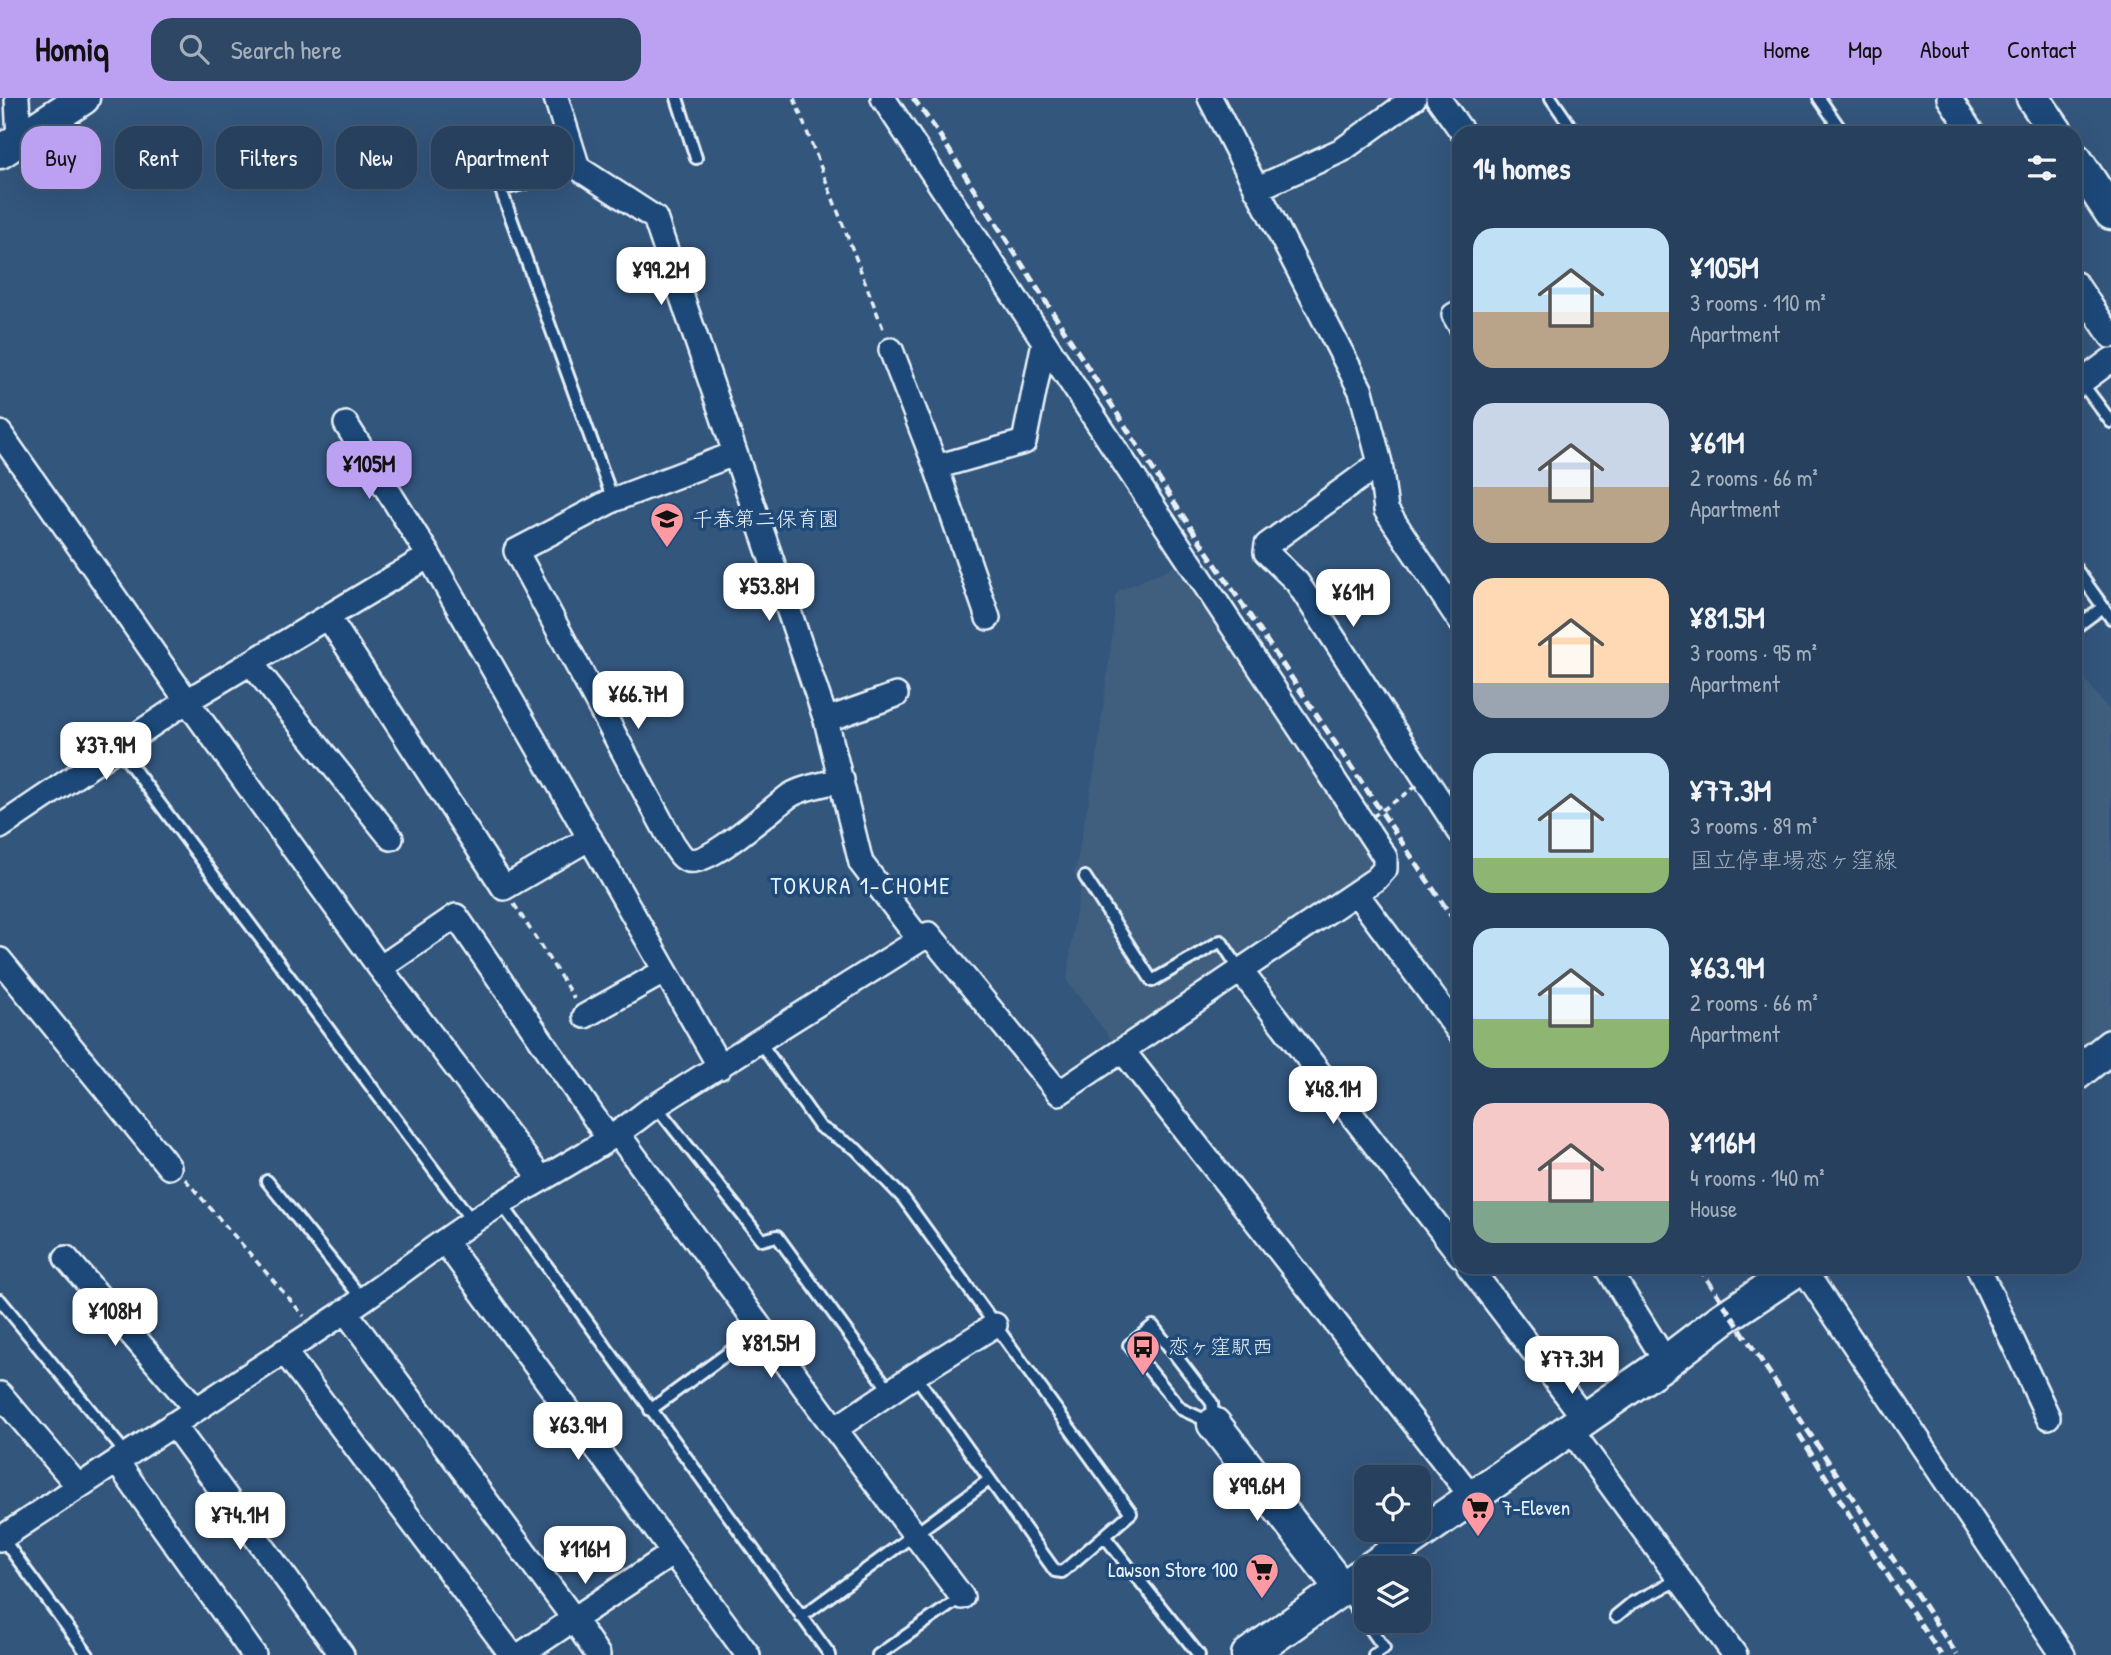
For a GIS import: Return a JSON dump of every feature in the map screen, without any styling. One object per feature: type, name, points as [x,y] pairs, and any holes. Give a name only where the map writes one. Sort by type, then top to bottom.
[{"type":"main road","points":[[10,146],[83,98]]},
{"type":"main road","points":[[2034,98],[2052,126]]},
{"type":"main road","points":[[2082,169],[2111,213]]},
{"type":"main road","points":[[2082,1068],[2111,1046]]},
{"type":"main road","points":[[1388,1556],[1666,1362],[1784,1274]]},
{"type":"main road","points":[[1214,1424],[1354,1580],[1248,1655]]},
{"type":"street","points":[[10,146],[17,98]]},
{"type":"street","points":[[556,98],[578,168],[655,218],[826,720],[861,863],[919,939]]},
{"type":"street","points":[[1,1539],[354,1305],[472,1221],[614,1137],[656,1106],[929,934],[1059,1093],[1356,893],[1385,869],[1385,857],[883,98]]},
{"type":"street","points":[[1210,98],[1361,391],[1380,463],[1386,510],[1452,609]]},
{"type":"street","points":[[1256,189],[1342,150],[1414,98]]},
{"type":"street","points":[[1438,98],[1458,126]]},
{"type":"street","points":[[1949,98],[1967,126]]},
{"type":"street","points":[[2082,293],[2111,336]]},
{"type":"street","points":[[936,467],[1024,442],[1044,342]]},
{"type":"street","points":[[891,350],[936,467],[988,618]]},
{"type":"street","points":[[2082,381],[2111,360]]},
{"type":"street","points":[[346,424],[429,556],[720,1067]]},
{"type":"street","points":[[0,433],[187,701],[319,880],[380,968],[541,1178]]},
{"type":"street","points":[[734,454],[613,500],[516,551],[673,844],[682,856],[689,860],[698,859],[735,839],[792,794],[842,780]]},
{"type":"street","points":[[1380,463],[1267,545],[1266,552],[1297,582],[1452,817]]},
{"type":"street","points":[[0,827],[187,701],[429,556]]},
{"type":"street","points":[[328,617],[504,888],[590,838]]},
{"type":"street","points":[[251,663],[391,838]]},
{"type":"street","points":[[826,720],[896,695]]},
{"type":"street","points":[[1356,893],[1452,1022]]},
{"type":"street","points":[[380,968],[456,916],[614,1137],[962,1597]]},
{"type":"street","points":[[0,960],[169,1167]]},
{"type":"street","points":[[1240,970],[1452,1245]]},
{"type":"street","points":[[585,1016],[665,971]]},
{"type":"street","points":[[1123,1051],[1472,1497]]},
{"type":"street","points":[[445,1242],[748,1655]]},
{"type":"street","points":[[66,1258],[196,1409]]},
{"type":"street","points":[[1474,1274],[1578,1424],[1680,1579],[1735,1655]]},
{"type":"street","points":[[1611,1274],[1666,1362]]},
{"type":"street","points":[[1792,1274],[2063,1655]]},
{"type":"street","points":[[1981,1274],[2048,1417]]},
{"type":"street","points":[[354,1305],[598,1655]]},
{"type":"street","points":[[835,1429],[995,1325]]},
{"type":"street","points":[[284,1351],[512,1655]]},
{"type":"street","points":[[0,1394],[78,1486]]},
{"type":"street","points":[[173,1424],[342,1655]]},
{"type":"street","points":[[122,1459],[254,1655]]},
{"type":"street","points":[[520,1655],[673,1553]]},
{"type":"lane","points":[[677,98],[696,158]]},
{"type":"lane","points":[[1551,98],[1570,126]]},
{"type":"lane","points":[[1819,98],[1838,126]]},
{"type":"lane","points":[[578,168],[501,190],[613,500]]},
{"type":"lane","points":[[2082,389],[2111,422]]},
{"type":"lane","points":[[2082,577],[2111,618]]},
{"type":"lane","points":[[2082,623],[2103,607]]},
{"type":"lane","points":[[118,748],[472,1221]]},
{"type":"lane","points":[[1085,877],[1152,981],[1220,941],[1240,970]]},
{"type":"lane","points":[[759,1041],[820,1127],[856,1149],[904,1199],[1131,1513],[1062,1572],[1055,1571],[915,1375]]},
{"type":"lane","points":[[656,1106],[762,1240],[777,1236],[890,1391]]},
{"type":"lane","points":[[267,1181],[354,1305]]},
{"type":"lane","points":[[501,1203],[830,1655]]},
{"type":"lane","points":[[0,1300],[122,1459]]},
{"type":"lane","points":[[1153,1326],[1212,1403],[1214,1424],[1181,1409],[1129,1345],[1153,1326]]},
{"type":"lane","points":[[650,1410],[761,1329]]},
{"type":"lane","points":[[801,1616],[989,1480]]},
{"type":"lane","points":[[1105,1537],[1199,1655]]},
{"type":"lane","points":[[1,1539],[88,1655]]},
{"type":"lane","points":[[1616,1616],[1632,1603],[1680,1579]]},
{"type":"lane","points":[[878,1655],[962,1597]]},
{"type":"lane","points":[[1374,1655],[1384,1648],[1377,1633]]},
{"type":"path","points":[[794,98],[891,350]]},
{"type":"path","points":[[1372,817],[1420,784]]},
{"type":"path","points":[[504,888],[585,1016]]},
{"type":"path","points":[[169,1167],[188,1181],[316,1330]]},
{"type":"shaded area","points":[[1178,565],[1377,862],[1375,870],[1128,1040],[1121,1037],[1113,1042],[1067,981],[1081,887],[1074,876],[1096,762],[1115,596],[1120,590]]},
{"type":"shaded area","points":[[2082,675],[2111,713],[2111,1028],[2082,1050]]},
{"type":"railway","points":[[913,98],[937,131],[1173,501],[1452,917]]},
{"type":"railway","points":[[1704,1274],[1957,1655]]},
{"type":"railway","points":[[1799,1434],[1941,1655]]},
{"type":"place","name":"千春第二保育園","points":[[667,549]]},
{"type":"place","name":"恋ヶ窪駅西","points":[[1143,1377]]},
{"type":"place","name":"7-Eleven","points":[[1478,1538]]},
{"type":"place","name":"Lawson Store 100","points":[[1262,1600]]},
{"type":"district","name":"TOKURA 1-CHOME","points":[[861,886]]}]
